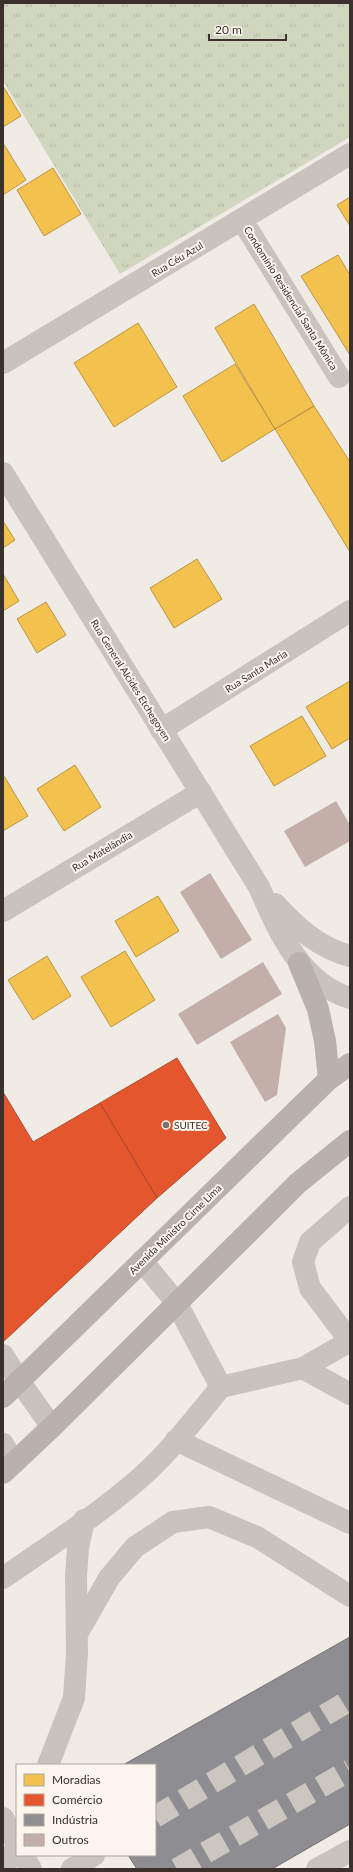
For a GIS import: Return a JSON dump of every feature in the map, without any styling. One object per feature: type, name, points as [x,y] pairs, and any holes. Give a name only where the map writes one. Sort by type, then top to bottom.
[{"type":"main road","points":[[299,963],[318,1009],[325,1041],[329,1079]]},
{"type":"main road","name":"Avenida Ministro Cirne Lima","points":[[3,1398],[329,1079],[350,1064]]},
{"type":"main road","points":[[9,1468],[298,1183],[350,1141]]},
{"type":"street","name":"Rua Céu Azul","points":[[3,363],[350,154]]},
{"type":"street","name":"Condomínio Residencial Santa Mônica","points":[[242,220],[340,377]]},
{"type":"street","name":"Rua General Alcides Etchegoyen","points":[[3,473],[259,887],[276,926],[299,963],[320,981],[343,996],[350,998]]},
{"type":"street","name":"Rua Santa Maria","points":[[161,730],[350,611]]},
{"type":"street","name":"Rua Matelândia","points":[[3,910],[201,792]]},
{"type":"street","name":"Rua General Alcides Etchegoyen","points":[[259,887],[295,926],[319,943],[337,953],[350,956]]},
{"type":"street","points":[[3,1578],[141,1477],[176,1440],[221,1387],[303,1368],[350,1341],[310,1288],[303,1262],[310,1242],[350,1207]]},
{"type":"street","points":[[142,1261],[176,1302],[221,1387]]},
{"type":"street","points":[[3,1355],[52,1427]]},
{"type":"street","points":[[303,1368],[350,1394]]},
{"type":"street","points":[[176,1440],[350,1523]]},
{"type":"street","points":[[3,1444],[9,1468]]},
{"type":"street","points":[[77,1634],[109,1578],[135,1547],[173,1522],[209,1517],[257,1537],[350,1596]]},
{"type":"street","points":[[48,1764],[74,1698],[77,1634],[76,1576],[78,1548],[84,1520]]},
{"type":"street","points":[[3,1818],[16,1842]]},
{"type":"street","points":[[3,1868],[16,1848]]},
{"type":"street","points":[[317,1869],[350,1851]]},
{"type":"street","points":[[24,1856],[32,1869]]},
{"type":"street","points":[[72,1869],[92,1856]]},
{"type":"green space","points":[[3,3],[350,3],[350,137],[120,274],[3,81]]},
{"type":"building: Moradias","points":[[3,86],[21,116],[3,127]]},
{"type":"building: Moradias","points":[[3,143],[26,180],[3,195]]},
{"type":"building: Moradias","points":[[53,168],[81,214],[44,236],[17,190]]},
{"type":"building: Moradias","points":[[350,197],[350,226],[337,205]]},
{"type":"building: Moradias","points":[[338,255],[350,275],[350,355],[301,276]]},
{"type":"building: Moradias","points":[[254,304],[314,406],[275,429],[215,328]]},
{"type":"building: Moradias","points":[[138,323],[177,387],[114,427],[74,363]]},
{"type":"building: Moradias","points":[[235,364],[275,429],[222,462],[183,396]]},
{"type":"building: Moradias","points":[[314,406],[350,462],[350,552],[275,429]]},
{"type":"building: Moradias","points":[[3,521],[15,540],[3,548]]},
{"type":"building: Moradias","points":[[197,559],[222,599],[174,628],[150,588]]},
{"type":"building: Moradias","points":[[3,574],[19,601],[3,611]]},
{"type":"building: Moradias","points":[[46,602],[66,635],[37,653],[17,619]]},
{"type":"building: Moradias","points":[[350,681],[350,738],[332,749],[306,707]]},
{"type":"building: Moradias","points":[[302,716],[326,756],[274,786],[250,746]]},
{"type":"building: Moradias","points":[[75,765],[101,807],[64,831],[37,789]]},
{"type":"building: Moradias","points":[[4,776],[28,816],[3,831],[3,777]]},
{"type":"building: Moradias","points":[[158,896],[179,931],[136,957],[115,921]]},
{"type":"building: Moradias","points":[[125,951],[155,1000],[111,1027],[81,977]]},
{"type":"building: Moradias","points":[[47,956],[71,996],[33,1020],[8,980]]},
{"type":"building: Comércio","points":[[177,1058],[226,1138],[157,1198],[100,1103]]},
{"type":"building: Comércio","points":[[3,1092],[33,1142],[100,1103],[157,1198],[3,1342]]},
{"type":"building: Indústria","points":[[350,1637],[350,1824],[272,1869],[137,1869],[129,1856],[156,1856],[156,1764],[125,1764]]},
{"type":"building: Outros","points":[[336,801],[350,825],[350,841],[305,867],[284,831]]},
{"type":"building: Outros","points":[[210,873],[252,940],[221,959],[180,892]]},
{"type":"building: Outros","points":[[263,962],[282,994],[197,1045],[178,1014]]},
{"type":"building: Outros","points":[[278,1014],[286,1028],[277,1095],[265,1102],[230,1042]]},
{"type":"tunnel","points":[[156,1816],[350,1700]]},
{"type":"tunnel","points":[[177,1869],[350,1770]]},
{"type":"place","name":"SUITEC","points":[[166,1125]]}]
